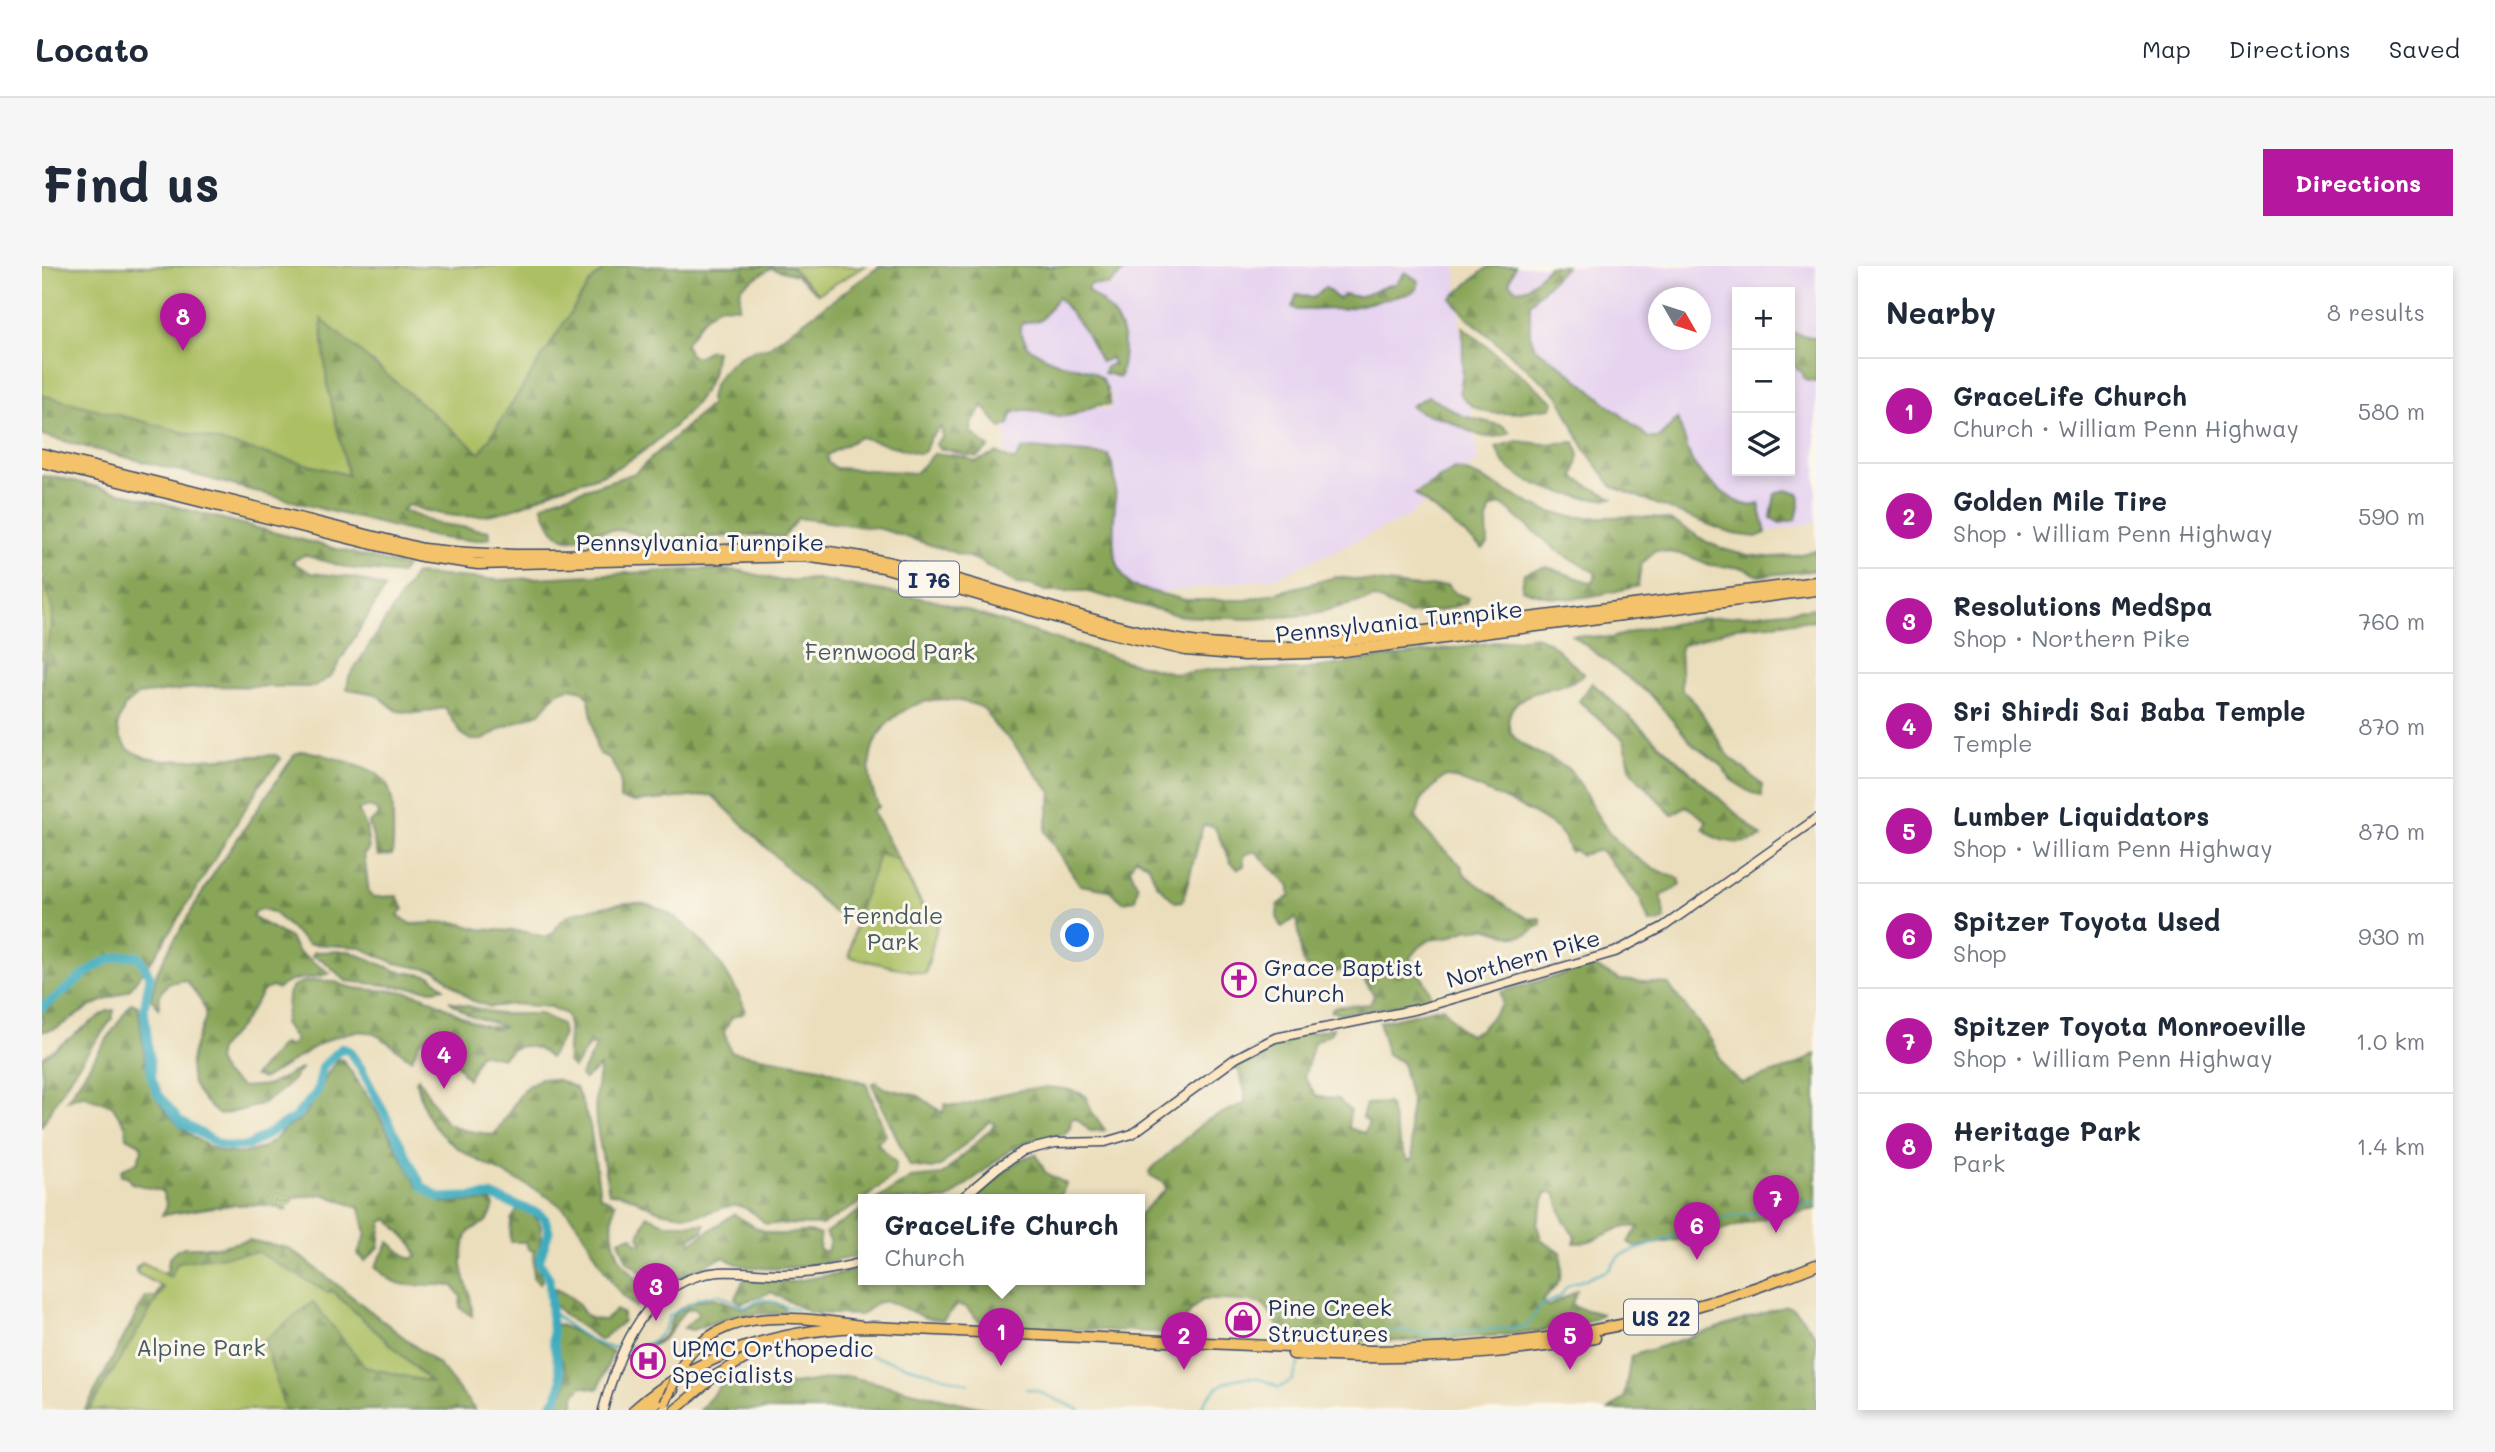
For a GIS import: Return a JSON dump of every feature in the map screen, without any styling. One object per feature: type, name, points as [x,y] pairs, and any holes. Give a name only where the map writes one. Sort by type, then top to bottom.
[{"type":"highway","name":"Pennsylvania Turnpike","points":[[42,454],[423,549],[477,555],[802,548],[887,560],[1110,625],[1187,641],[1244,646],[1296,647],[1816,582]]},
{"type":"highway","name":"Pennsylvania Turnpike","points":[[42,462],[421,556],[478,564],[803,556],[883,567],[1107,632],[1186,650],[1245,655],[1336,652],[1816,590]]},
{"type":"highway","name":"US 22","points":[[634,1410],[693,1370],[754,1344],[819,1330],[888,1328],[1364,1351],[1473,1347],[1634,1324],[1719,1301],[1816,1265]]},
{"type":"highway","name":"US 22","points":[[646,1410],[707,1370],[768,1346],[808,1338],[860,1333],[1354,1358],[1474,1355],[1553,1346],[1649,1327],[1740,1300],[1816,1272]]},
{"type":"main road","name":"Northern Pike","points":[[967,1194],[997,1168],[1023,1151],[1055,1143],[1105,1142],[1132,1134],[1236,1058],[1275,1038],[1418,1009],[1615,952],[1663,927],[1816,818]]},
{"type":"main road","points":[[603,1410],[623,1348],[637,1322],[653,1303],[700,1276],[718,1272],[804,1274],[858,1263]]},
{"type":"main road","points":[[663,1407],[678,1373],[704,1339],[740,1321],[773,1319],[888,1328]]},
{"type":"main road","points":[[675,1410],[716,1375],[768,1346]]},
{"type":"shaded area","points":[[999,266],[1456,266],[1460,325],[1478,461],[1406,518],[1277,577],[1114,599],[1105,464],[1006,456],[1004,405],[1111,409],[1112,393],[1022,350]]},
{"type":"shaded area","points":[[1503,266],[1816,266],[1816,522],[1759,534],[1467,310]]},
{"type":"green space","points":[[42,266],[830,266],[837,279],[818,294],[796,275],[771,268],[741,287],[739,307],[719,306],[704,318],[685,344],[690,355],[698,357],[709,350],[716,351],[712,374],[703,391],[681,420],[620,466],[495,514],[444,515],[408,505],[402,510],[434,523],[489,531],[490,538],[458,540],[384,525],[42,435]]},
{"type":"green space","points":[[42,266],[608,266],[591,281],[480,453],[321,319],[327,384],[348,475],[42,395]]},
{"type":"green space","points":[[790,266],[865,266],[818,294]]},
{"type":"green space","points":[[880,266],[1134,266],[1127,268],[1109,285],[1091,284],[1087,288],[1111,312],[1121,329],[1124,355],[1120,377],[1104,373],[1106,367],[1113,363],[1111,358],[1101,362],[1084,330],[1058,297],[1041,320],[1022,323],[1020,330],[1028,347],[1054,361],[1096,374],[1105,385],[1110,405],[1098,405],[1067,416],[1019,411],[1012,414],[1009,424],[1001,428],[983,406],[971,424],[972,433],[989,448],[977,457],[939,448],[936,444],[943,437],[941,427],[930,438],[925,451],[920,454],[860,437],[827,455],[828,463],[836,468],[915,473],[935,453],[965,457],[975,462],[997,453],[1014,461],[1022,450],[1032,448],[1108,455],[1114,470],[1115,555],[1131,586],[1185,600],[1247,600],[1336,577],[1419,587],[1448,585],[1455,593],[1468,598],[1466,603],[1440,611],[1409,614],[1375,598],[1308,615],[1251,619],[1182,616],[1084,591],[1046,591],[1031,585],[1017,584],[977,560],[881,529],[798,518],[783,537],[758,535],[646,540],[631,532],[611,530],[567,539],[552,529],[542,506],[552,500],[635,473],[710,405],[715,384],[728,366],[747,353],[767,348]]},
{"type":"green space","points":[[1489,266],[1515,266],[1509,283],[1517,290],[1527,288],[1549,266],[1566,266],[1530,303],[1530,335],[1535,348],[1562,366],[1649,438],[1659,438],[1677,419],[1697,468],[1732,499],[1751,505],[1759,504],[1766,533],[1756,537],[1733,534],[1613,487],[1584,448],[1558,395],[1467,317],[1451,298]]},
{"type":"green space","points":[[1405,272],[1419,281],[1417,289],[1408,294],[1343,309],[1297,310],[1292,307],[1297,294],[1313,298],[1325,287],[1338,299],[1345,294],[1365,295],[1396,284]]},
{"type":"green space","points":[[1463,327],[1554,402],[1551,408],[1500,414],[1489,413],[1468,403],[1459,392],[1463,371]]},
{"type":"green space","points":[[1795,333],[1816,338],[1816,382],[1805,380],[1802,372],[1795,367]]},
{"type":"green space","points":[[1428,396],[1463,416],[1503,426],[1510,432],[1494,437],[1477,435],[1447,420],[1419,412],[1411,406]]},
{"type":"green space","points":[[1517,441],[1543,444],[1575,442],[1579,455],[1574,478],[1612,498],[1570,495],[1538,485],[1512,471],[1503,462],[1496,447]]},
{"type":"green space","points":[[1454,469],[1478,477],[1551,512],[1579,517],[1664,519],[1723,549],[1763,557],[1790,556],[1816,550],[1816,570],[1759,576],[1743,568],[1710,565],[1686,555],[1655,550],[1641,565],[1638,586],[1580,598],[1537,594],[1522,589],[1524,573],[1547,567],[1592,583],[1596,573],[1560,553],[1501,504],[1491,508],[1487,520],[1488,544],[1483,549],[1415,494]]},
{"type":"green space","points":[[42,476],[57,477],[139,497],[406,567],[400,574],[348,568],[304,555],[292,562],[311,573],[355,578],[385,588],[331,676],[314,687],[210,686],[138,695],[125,706],[117,726],[120,737],[129,750],[146,758],[166,761],[276,755],[281,759],[261,783],[157,953],[129,990],[91,1006],[57,1028],[42,1032]]},
{"type":"green space","points":[[1785,490],[1799,493],[1800,502],[1796,520],[1780,523],[1771,518],[1775,494]]},
{"type":"green space","name":"Fernwood Park","points":[[704,569],[742,571],[781,581],[816,579],[937,601],[1125,661],[1177,674],[1215,669],[1301,670],[1536,636],[1548,641],[1584,674],[1576,680],[1521,699],[1513,707],[1509,717],[1509,728],[1514,737],[1572,773],[1601,822],[1619,843],[1653,868],[1679,878],[1681,885],[1661,896],[1665,919],[1658,923],[1649,922],[1640,898],[1601,850],[1580,855],[1575,850],[1570,852],[1563,835],[1539,817],[1472,785],[1445,776],[1422,798],[1416,817],[1431,838],[1461,865],[1465,875],[1514,911],[1529,919],[1540,918],[1541,924],[1526,935],[1515,937],[1485,928],[1427,940],[1410,957],[1428,988],[1431,1000],[1342,1014],[1331,1011],[1334,1007],[1370,1004],[1374,995],[1364,980],[1344,969],[1328,975],[1305,966],[1295,918],[1282,927],[1277,917],[1278,905],[1290,896],[1290,886],[1255,851],[1244,855],[1244,866],[1238,869],[1231,863],[1214,826],[1203,825],[1183,901],[1175,902],[1156,883],[1149,866],[1136,857],[1130,868],[1138,887],[1135,900],[1123,902],[1109,890],[1080,885],[1045,832],[1052,792],[1013,743],[994,725],[984,709],[969,703],[940,699],[912,706],[889,722],[873,746],[870,760],[871,784],[879,807],[872,810],[929,918],[938,921],[926,971],[850,952],[856,917],[833,912],[712,795],[634,802],[620,799],[620,777],[609,758],[600,754],[596,746],[589,698],[583,691],[569,688],[557,693],[540,713],[502,728],[483,740],[471,740],[461,733],[445,708],[416,713],[397,711],[376,694],[347,689],[349,677],[415,574],[499,580]]},
{"type":"green space","points":[[42,576],[53,612],[42,676]]},
{"type":"green space","points":[[1816,608],[1816,620],[1736,627],[1680,646],[1682,690],[1696,704],[1727,754],[1762,785],[1762,797],[1746,790],[1730,778],[1720,764],[1694,746],[1652,696],[1572,635],[1611,638],[1646,628],[1703,619]]},
{"type":"green space","points":[[1592,683],[1762,837],[1747,842],[1731,842],[1709,833],[1703,828],[1707,821],[1686,806],[1672,815],[1631,771],[1624,740],[1579,701]]},
{"type":"green space","points":[[303,751],[330,756],[367,769],[386,783],[393,807],[392,855],[378,856],[369,823],[379,815],[377,810],[369,807],[358,810],[366,827],[369,850],[364,854],[369,894],[374,897],[397,896],[404,909],[398,915],[411,924],[455,922],[479,929],[528,932],[544,937],[554,933],[564,919],[574,913],[621,903],[656,907],[672,916],[688,928],[717,960],[745,1009],[743,1014],[732,1017],[724,1032],[731,1052],[820,1067],[866,1083],[886,1135],[877,1143],[896,1163],[893,1176],[870,1194],[858,1194],[858,1204],[822,1225],[766,1224],[749,1210],[736,1206],[698,1215],[673,1214],[657,1210],[625,1195],[609,1193],[596,1123],[595,1099],[600,1066],[584,1080],[580,1076],[597,1045],[589,1045],[574,1068],[568,1063],[569,1027],[566,1014],[550,1007],[512,1004],[490,1007],[471,1000],[437,971],[395,963],[359,947],[308,944],[273,912],[262,909],[255,911],[252,917],[290,938],[297,951],[330,973],[296,979],[278,989],[272,987],[264,990],[242,1024],[219,1049],[217,1061],[224,1074],[242,1087],[269,1085],[302,1068],[275,1096],[256,1106],[219,1115],[196,1090],[190,1073],[193,1052],[205,1019],[196,993],[186,980],[168,983],[160,994],[159,1008],[151,999],[157,972],[169,949],[214,873],[295,754]]},
{"type":"green space","name":"Ferndale Park","points":[[880,853],[898,860],[928,918],[938,923],[925,974],[849,957],[857,916]]},
{"type":"green space","points":[[349,951],[397,971],[431,976],[444,988],[433,990],[346,981],[323,960],[312,956],[314,952]]},
{"type":"green space","points":[[1593,966],[1620,980],[1668,984],[1712,1041],[1729,1072],[1742,1083],[1792,1067],[1816,1054],[1816,1209],[1764,1218],[1703,1236],[1635,1247],[1628,1242],[1639,1227],[1622,1228],[1591,1240],[1574,1243],[1576,1237],[1564,1221],[1555,1193],[1546,1193],[1537,1224],[1541,1240],[1560,1252],[1562,1268],[1553,1290],[1542,1301],[1547,1307],[1577,1291],[1572,1303],[1575,1307],[1602,1314],[1589,1321],[1564,1327],[1495,1336],[1394,1341],[1338,1340],[1308,1333],[1282,1337],[1274,1320],[1262,1305],[1223,1300],[1202,1300],[1177,1333],[999,1326],[979,1321],[966,1307],[958,1305],[943,1320],[926,1318],[888,1301],[876,1303],[861,1315],[811,1313],[771,1292],[741,1303],[735,1298],[744,1279],[790,1282],[858,1270],[858,1285],[1145,1285],[1145,1209],[1166,1189],[1164,1183],[1150,1175],[1149,1171],[1205,1121],[1245,1103],[1245,1091],[1237,1065],[1244,1057],[1280,1040],[1333,1028],[1331,1033],[1314,1042],[1304,1077],[1316,1096],[1338,1099],[1350,1111],[1348,1128],[1364,1133],[1369,1123],[1362,1117],[1366,1104],[1388,1103],[1405,1157],[1409,1161],[1413,1158],[1409,1122],[1412,1105],[1402,1062],[1387,1054],[1379,1022],[1443,1007],[1461,1030],[1470,1035],[1481,1029],[1502,1005],[1501,992]]},
{"type":"green space","points":[[306,981],[333,981],[354,988],[419,995],[471,1021],[493,1027],[505,1027],[469,1015],[449,1001],[498,1014],[540,1014],[561,1024],[563,1035],[550,1058],[538,1049],[526,1046],[514,1049],[502,1058],[480,1053],[468,1079],[443,1039],[433,1031],[419,1043],[412,1059],[376,1035],[348,1033],[318,1045],[263,1079],[254,1076],[282,1044],[291,1046],[295,1039],[284,1023],[290,990]]},
{"type":"green space","points":[[131,1003],[138,1006],[147,1071],[156,1097],[182,1128],[197,1140],[229,1153],[240,1154],[262,1148],[302,1118],[333,1066],[338,1059],[343,1060],[371,1101],[418,1187],[441,1203],[491,1201],[494,1206],[488,1219],[468,1233],[464,1247],[462,1268],[470,1294],[472,1316],[460,1308],[461,1297],[453,1286],[411,1286],[394,1281],[375,1267],[389,1242],[410,1259],[417,1256],[413,1245],[388,1219],[382,1222],[379,1247],[365,1261],[358,1254],[366,1234],[360,1208],[323,1194],[294,1198],[285,1211],[260,1205],[243,1205],[162,1215],[167,1206],[162,1191],[131,1183],[127,1176],[121,1175],[121,1170],[137,1162],[142,1150],[140,1144],[127,1137],[126,1127],[112,1105],[82,1095],[67,1100]]},
{"type":"green space","points":[[114,1010],[112,1019],[72,1074],[42,1125],[42,1058],[107,1011]]},
{"type":"green space","points":[[418,1078],[446,1123],[463,1130],[494,1135],[523,1090],[540,1078],[558,1080],[576,1088],[590,1125],[600,1196],[615,1203],[612,1231],[618,1254],[631,1274],[653,1293],[636,1307],[615,1286],[585,1235],[567,1212],[553,1200],[479,1161],[445,1139],[427,1115],[416,1081]]},
{"type":"green space","points":[[876,1082],[884,1088],[919,1096],[943,1113],[945,1104],[967,1105],[1025,1089],[1075,1091],[1086,1096],[1091,1110],[1105,1130],[1090,1131],[1076,1118],[1071,1119],[1070,1128],[1064,1134],[1029,1141],[1010,1150],[955,1194],[886,1194],[911,1178],[942,1175],[995,1125],[990,1121],[942,1165],[932,1169],[910,1166],[872,1084]]},
{"type":"green space","points":[[1036,1154],[1045,1172],[1066,1184],[1062,1194],[977,1194],[1021,1159]]},
{"type":"green space","points":[[519,1207],[531,1213],[541,1229],[538,1258],[542,1280],[539,1284],[533,1277],[534,1251],[528,1249],[526,1242],[510,1242],[511,1220]]},
{"type":"green space","points":[[858,1212],[858,1256],[772,1269],[737,1264],[724,1257],[661,1289],[627,1261],[619,1240],[632,1236],[636,1243],[643,1244],[639,1237],[647,1215],[666,1224],[705,1224],[703,1231],[690,1238],[691,1243],[734,1214],[769,1233],[808,1232],[820,1235],[819,1249],[827,1252],[830,1240],[825,1233]]},
{"type":"green space","name":"Alpine Park","points":[[248,1240],[288,1248],[308,1262],[439,1365],[475,1410],[85,1410],[146,1297],[156,1297],[161,1285],[136,1273],[136,1268],[139,1265],[155,1273],[167,1272],[169,1259],[175,1251],[184,1247],[218,1247]]},
{"type":"green space","name":"Alpine Park","points":[[258,1252],[328,1293],[331,1290],[431,1382],[365,1367],[313,1302],[264,1340],[285,1410],[89,1410],[164,1288],[136,1272],[142,1262],[170,1277],[178,1262]]},
{"type":"green space","points":[[554,1288],[574,1300],[585,1315],[592,1319],[605,1320],[616,1310],[623,1314],[623,1321],[601,1340],[564,1315],[554,1304]]},
{"type":"green space","points":[[715,1298],[744,1309],[763,1302],[773,1302],[788,1313],[735,1315],[692,1330],[684,1328],[698,1315],[696,1309],[686,1310],[669,1333],[659,1342],[631,1354],[630,1350],[653,1343],[667,1333],[674,1314],[683,1307],[699,1300]]},
{"type":"green space","points":[[1786,1306],[1796,1310],[1816,1336],[1816,1410],[1609,1410],[1624,1398],[1631,1356]]},
{"type":"green space","points":[[556,1324],[613,1352],[598,1389],[581,1386],[574,1396],[574,1410],[550,1410],[561,1395],[567,1374],[557,1348]]},
{"type":"green space","points":[[847,1376],[992,1410],[700,1410],[725,1380],[793,1384]]},
{"type":"waterway","points":[[42,1007],[100,964],[125,956],[139,957],[150,976],[144,1009],[152,1079],[158,1094],[181,1122],[219,1144],[230,1147],[248,1146],[295,1117],[317,1092],[323,1066],[342,1048],[349,1051],[361,1068],[422,1186],[439,1198],[492,1196],[538,1213],[545,1219],[549,1231],[539,1262],[549,1278],[553,1341],[562,1380],[557,1398],[546,1410]]},
{"type":"waterway","points":[[1308,1338],[1378,1331],[1433,1333],[1526,1327],[1542,1305],[1560,1297],[1567,1286],[1609,1270],[1619,1256],[1726,1218],[1816,1202]]},
{"type":"waterway","points":[[630,1347],[651,1342],[664,1329],[669,1316],[699,1298],[718,1294],[745,1307],[763,1299],[797,1310]]},
{"type":"waterway","points":[[549,1308],[572,1329],[592,1341],[612,1348],[621,1348]]},
{"type":"waterway","points":[[838,1350],[855,1351],[969,1384]]},
{"type":"waterway","points":[[1200,1410],[1214,1390],[1224,1384],[1256,1378],[1279,1388],[1292,1380],[1299,1364]]},
{"type":"waterway","points":[[1026,1389],[1035,1390],[1080,1410]]},
{"type":"place","name":"Heritage Park","points":[[183,351]]},
{"type":"place","name":"Grace Baptist Church","points":[[1239,980]]},
{"type":"place","name":"Sri Shirdi Sai Baba Temple","points":[[444,1089]]},
{"type":"place","name":"Spitzer Toyota Monroeville","points":[[1776,1233]]},
{"type":"place","name":"Spitzer Toyota Used","points":[[1697,1260]]},
{"type":"place","name":"Pine Creek Structures","points":[[1243,1320]]},
{"type":"place","name":"Resolutions MedSpa","points":[[656,1321]]},
{"type":"place","name":"UPMC Orthopedic Specialists","points":[[648,1361]]},
{"type":"place","name":"GraceLife Church","points":[[1001,1366]]},
{"type":"place","name":"Golden Mile Tire","points":[[1184,1370]]},
{"type":"place","name":"Lumber Liquidators","points":[[1570,1370]]}]
